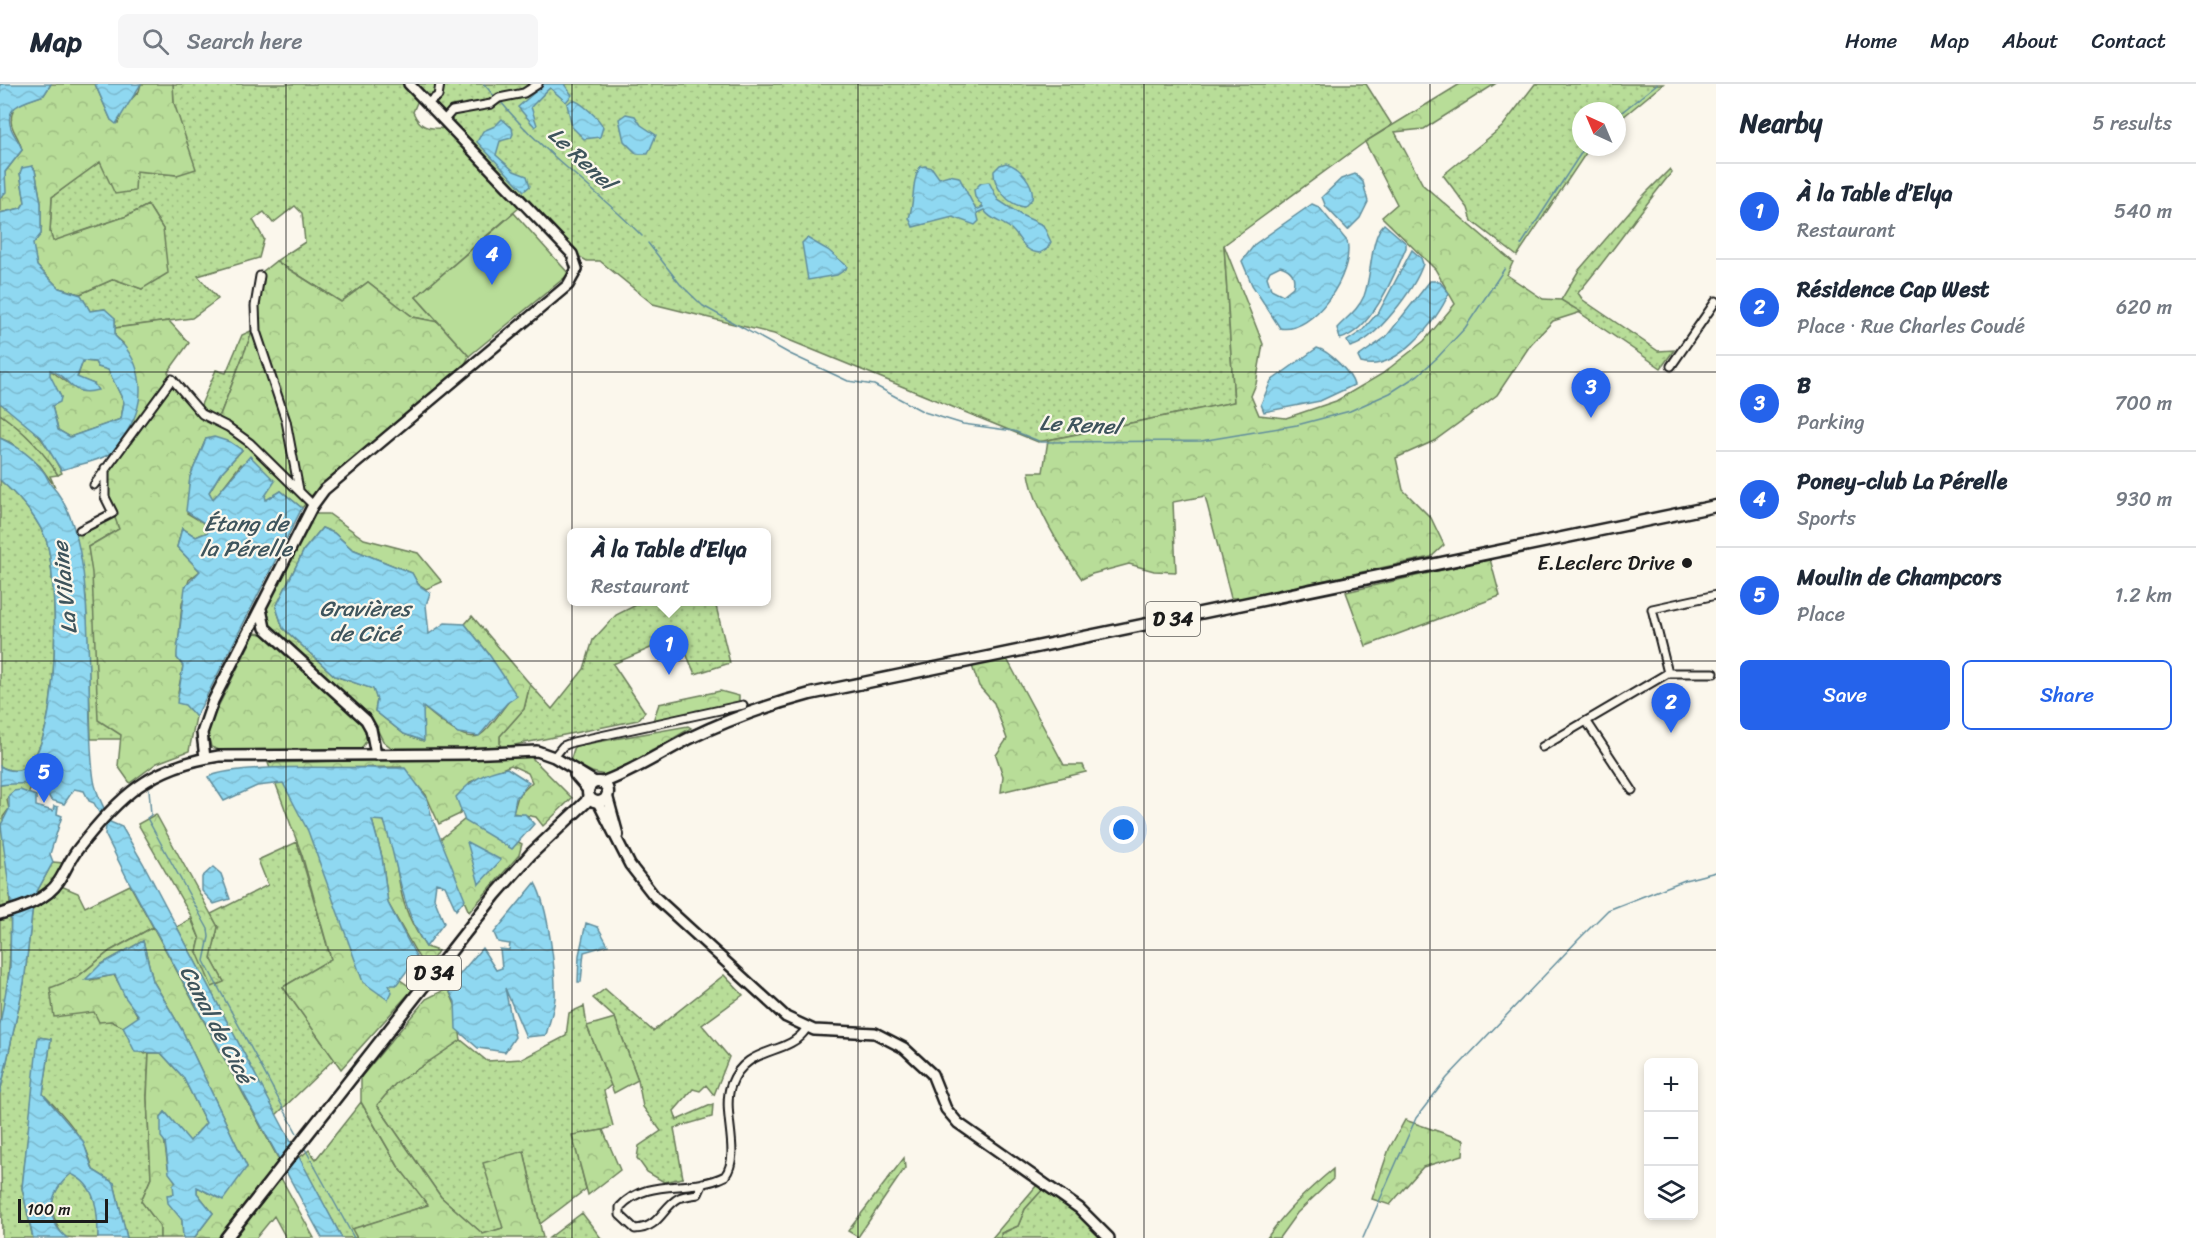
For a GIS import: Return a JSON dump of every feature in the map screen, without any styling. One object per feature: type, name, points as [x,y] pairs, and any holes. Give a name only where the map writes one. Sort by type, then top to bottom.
[{"type":"main road","points":[[205,758],[202,733],[208,715],[313,505],[337,478],[568,285],[577,269],[572,254],[409,84]]},
{"type":"main road","name":"D 34","points":[[226,1238],[495,895],[531,854],[598,793],[642,765],[716,726],[810,694],[1716,506]]},
{"type":"main road","points":[[261,609],[265,628],[366,720],[371,729],[376,755]]},
{"type":"main road","points":[[251,628],[265,628]]},
{"type":"main road","points":[[0,914],[42,898],[59,882],[73,856],[113,808],[159,772],[176,764],[205,758],[465,754],[526,750],[554,757],[598,793],[621,849],[641,880],[669,911],[786,1017],[806,1029],[875,1033],[904,1048],[932,1074],[946,1109],[958,1123],[1085,1212],[1109,1238]]},
{"type":"street","points":[[427,103],[438,96],[440,84]]},
{"type":"street","points":[[444,120],[452,111],[491,104],[499,98],[524,93],[538,84]]},
{"type":"street","points":[[260,276],[255,306],[256,331],[286,421],[299,490]]},
{"type":"street","points":[[1671,366],[1716,301]]},
{"type":"street","points":[[94,485],[172,379],[202,414],[228,427],[250,443],[313,505]]},
{"type":"street","points":[[80,530],[112,513],[105,497],[105,468]]},
{"type":"street","points":[[1668,673],[1652,609],[1716,596]]},
{"type":"street","points":[[1542,747],[1668,673],[1714,673]]},
{"type":"street","points":[[554,757],[563,746],[573,742],[743,705]]},
{"type":"street","points":[[1587,722],[1632,790]]},
{"type":"street","points":[[703,1183],[698,1194],[680,1198],[665,1213],[643,1228],[635,1229],[620,1215],[620,1207],[627,1200],[646,1189],[703,1183],[721,1178],[728,1172],[731,1150],[728,1099],[738,1071],[753,1056],[797,1038],[806,1029]]},
{"type":"green space","points":[[51,84],[95,84],[111,120],[118,123],[125,106],[139,91],[141,84],[173,84],[174,103],[196,169],[177,175],[136,171],[135,191],[115,194],[100,162],[52,197],[50,232],[53,241],[127,216],[148,205],[163,229],[168,273],[142,289],[114,279],[80,294],[59,288],[37,266],[32,244],[41,234],[41,203],[35,170],[32,166],[20,173],[25,202],[21,208],[0,213],[0,198],[3,197],[5,172],[22,150],[11,119],[15,105],[44,95]]},
{"type":"green space","points":[[173,84],[403,84],[418,100],[413,112],[419,121],[429,128],[445,128],[520,207],[416,297],[438,322],[413,317],[368,282],[341,302],[276,261],[305,242],[302,213],[295,206],[273,223],[264,212],[253,220],[264,239],[259,258],[198,276],[218,299],[192,318],[115,328],[115,318],[104,309],[90,311],[80,294],[114,279],[142,289],[163,229],[148,205],[127,216],[53,242],[50,232],[52,197],[100,161],[136,171],[177,175]]},
{"type":"green space","points":[[415,84],[1366,84],[1392,125],[1365,142],[1224,245],[1234,402],[1038,442],[774,334],[653,304],[600,261],[587,261],[578,256]]},
{"type":"green space","points":[[1460,84],[1495,84],[1424,129],[1395,132],[1423,185],[1513,262],[1507,275],[1543,299],[1561,300],[1581,312],[1553,321],[1531,344],[1497,395],[1434,441],[1396,458],[1403,490],[1431,518],[1444,545],[1431,557],[1243,598],[1231,598],[1205,496],[1173,502],[1176,572],[1154,571],[1129,564],[1082,579],[1042,513],[1029,472],[1043,472],[1048,440],[1234,402],[1224,245],[1263,344],[1256,384],[1251,396],[1259,415],[1286,418],[1336,401],[1382,374],[1424,341],[1455,304],[1435,269],[1382,217],[1397,204],[1365,142]]},
{"type":"green space","points":[[1535,84],[1663,84],[1626,115],[1626,102],[1572,102],[1572,156],[1584,156],[1517,256],[1472,221],[1468,208],[1443,175],[1502,127]]},
{"type":"green space","points":[[1670,169],[1672,172],[1578,293],[1583,300],[1658,351],[1674,350],[1661,368],[1561,300],[1579,270],[1642,197]]},
{"type":"green space","points":[[514,213],[569,274],[469,356],[416,297]]},
{"type":"green space","points":[[276,261],[341,302],[368,282],[413,317],[438,322],[469,356],[465,364],[315,492],[302,508],[281,491],[266,501],[241,464],[213,500],[209,492],[220,474],[242,450],[206,439],[190,477],[187,513],[207,525],[208,532],[196,537],[182,528],[177,547],[200,571],[189,580],[182,604],[177,658],[183,666],[178,692],[196,717],[189,751],[157,763],[130,783],[118,766],[121,735],[98,720],[92,573],[88,547],[119,529],[107,496],[111,454],[128,430],[123,343],[115,336],[115,328],[169,321],[189,343],[168,372],[192,407],[214,422],[220,415],[253,330],[257,276]]},
{"type":"green space","points":[[253,330],[220,415],[215,422],[197,414],[216,370],[226,373],[242,335]]},
{"type":"green space","points":[[83,361],[95,362],[98,367],[108,369],[124,402],[121,419],[70,437],[58,430],[52,406],[61,397],[49,375],[50,370],[79,391],[94,384],[77,378]]},
{"type":"green space","points":[[0,403],[37,433],[62,473],[58,475],[32,442],[0,414]]},
{"type":"green space","points":[[0,414],[25,434],[46,457],[58,475],[50,476],[55,487],[40,466],[11,443],[0,438]]},
{"type":"green space","points":[[0,480],[26,506],[45,537],[50,557],[53,591],[55,634],[53,678],[47,719],[37,751],[22,769],[0,766]]},
{"type":"green space","points":[[313,514],[329,514],[364,539],[418,553],[442,582],[426,589],[418,584],[412,573],[352,549],[334,533],[322,528],[304,550],[276,607],[283,628],[335,676],[374,689],[377,700],[375,711],[404,734],[423,741],[422,706],[449,728],[473,737],[480,735],[488,728],[511,699],[488,653],[465,624],[472,616],[530,684],[524,709],[500,736],[500,748],[448,752],[393,749],[383,741],[376,727],[362,709],[269,627],[264,613]]},
{"type":"green space","points":[[115,515],[119,529],[88,547],[121,739],[91,739],[86,597],[76,535]]},
{"type":"green space","points":[[1490,559],[1500,596],[1366,646],[1346,592]]},
{"type":"green space","points":[[634,606],[716,606],[730,663],[695,674],[685,651],[674,655],[667,641],[613,664],[645,712],[638,720],[500,748],[500,736],[524,709],[530,684],[552,709],[584,669],[593,640],[616,615]]},
{"type":"green space","points":[[255,633],[268,635],[363,722],[367,740],[361,749],[222,751],[211,747],[208,734],[210,723]]},
{"type":"green space","points":[[1007,659],[1064,765],[1083,765],[1086,772],[1001,792],[1003,776],[996,755],[1007,739],[994,703],[979,686],[972,666]]},
{"type":"green space","points":[[720,691],[739,696],[739,704],[653,721],[659,704]]},
{"type":"green space","points":[[688,726],[691,728],[609,776],[592,772],[570,761],[575,746]]},
{"type":"green space","points":[[530,756],[572,798],[543,826],[536,817],[513,813],[518,796],[532,782],[528,773],[511,765],[470,782],[460,814],[439,824],[426,795],[401,767],[315,768],[324,811],[377,964],[413,989],[341,1069],[283,987],[331,959],[302,855],[268,763]]},
{"type":"green space","points":[[22,782],[31,785],[29,793],[14,791],[7,800],[9,809],[3,817],[10,895],[10,947],[9,973],[0,1024],[0,785]]},
{"type":"green space","points":[[156,814],[218,927],[211,958],[224,982],[212,987],[197,952],[200,939],[191,916],[138,824]]},
{"type":"green space","points":[[469,816],[522,844],[519,855],[469,912],[438,841]]},
{"type":"green space","points":[[383,819],[408,913],[426,947],[438,951],[426,970],[388,903],[382,857],[372,820]]},
{"type":"green space","points":[[297,842],[331,959],[283,987],[334,1059],[276,1115],[177,927],[191,919],[200,939],[197,952],[224,982],[211,958],[218,927],[211,914],[268,885],[258,860]]},
{"type":"green space","points":[[53,862],[63,863],[54,883],[78,893],[85,907],[130,885],[153,927],[110,951],[76,978],[94,1012],[123,1027],[132,1043],[145,1054],[149,1053],[147,1098],[151,1178],[141,1201],[160,1226],[160,1238],[127,1238],[114,1183],[93,1170],[80,1138],[43,1094],[51,1039],[39,1037],[22,1188],[33,1238],[2,1238],[0,1093],[24,983],[34,897]]},
{"type":"green space","points":[[153,927],[279,1160],[218,1238],[194,1238],[213,1213],[197,1193],[197,1186],[208,1193],[247,1167],[182,1030],[153,981],[143,941],[100,965],[91,980],[114,975],[139,1018],[123,1027],[111,1021],[99,1022],[94,1012],[54,1017],[50,988],[76,978],[110,951]]},
{"type":"green space","points":[[724,975],[743,995],[702,1025],[729,1057],[714,1095],[706,1085],[700,1091],[693,1089],[674,1111],[677,1120],[713,1104],[712,1117],[674,1128],[683,1178],[664,1182],[647,1172],[637,1158],[639,1146],[661,1131],[643,1107],[638,1080],[615,1018],[593,998],[605,989],[653,1031]]},
{"type":"green space","points":[[448,988],[456,1007],[461,1040],[395,1084],[377,1105],[441,1197],[483,1234],[503,1228],[483,1163],[524,1151],[543,1238],[357,1238],[352,1229],[428,1205],[398,1166],[361,1102],[361,1077],[426,999]]},
{"type":"green space","points":[[584,1006],[587,1026],[611,1085],[604,1091],[613,1126],[573,1135],[586,1189],[540,1224],[524,1151],[503,1228],[483,1234],[441,1197],[377,1105],[395,1084],[461,1040],[487,1061],[522,1059],[566,1036],[569,1013]]},
{"type":"green space","points":[[615,1018],[638,1080],[614,1093],[587,1026]]},
{"type":"green space","points":[[149,1053],[161,1053],[183,1077],[206,1123],[190,1142],[165,1112],[161,1117],[168,1167],[176,1183],[174,1194],[168,1195],[182,1220],[183,1238],[160,1238],[160,1226],[141,1201],[151,1178],[147,1098]]},
{"type":"green space","points":[[361,1102],[398,1166],[429,1205],[353,1229],[357,1238],[342,1238],[299,1158],[309,1150],[316,1159]]},
{"type":"green space","points":[[1405,1120],[1464,1140],[1463,1155],[1423,1167],[1390,1205],[1372,1199],[1389,1149]]},
{"type":"green space","points":[[603,1130],[620,1170],[588,1195],[572,1135]]},
{"type":"green space","points":[[904,1158],[905,1168],[858,1237],[848,1231]]},
{"type":"green space","points":[[1333,1169],[1333,1179],[1297,1213],[1279,1238],[1267,1238],[1297,1201]]},
{"type":"green space","points":[[71,1173],[80,1178],[95,1200],[98,1238],[66,1237],[61,1232],[53,1214],[54,1195]]},
{"type":"green space","points":[[281,1178],[314,1238],[286,1238],[274,1216],[256,1238],[235,1238]]},
{"type":"green space","points":[[1037,1185],[1043,1189],[1025,1209],[1018,1226],[1001,1233],[1001,1238],[992,1238]]},
{"type":"green space","points":[[1043,1189],[1083,1214],[1103,1238],[1001,1238],[1001,1234],[1018,1226],[1025,1209]]},
{"type":"green space","points":[[582,1213],[601,1238],[549,1238]]},
{"type":"water","points":[[0,84],[51,84],[44,95],[19,105],[11,114],[11,128],[22,150],[5,172],[6,192],[0,198]]},
{"type":"water","points":[[95,84],[141,84],[116,124],[111,120]]},
{"type":"water","points":[[544,84],[564,84],[572,95],[566,102],[550,88],[531,107],[537,125],[535,127],[518,107]]},
{"type":"water","points":[[572,100],[584,106],[601,124],[603,127],[600,137],[584,139],[572,127],[567,104]]},
{"type":"water","points":[[626,114],[635,116],[641,125],[656,135],[648,154],[637,154],[624,141],[619,119]]},
{"type":"water","points":[[502,119],[512,128],[513,134],[511,138],[500,141],[496,155],[514,171],[527,176],[530,186],[524,191],[477,142],[483,131],[495,126]]},
{"type":"water","points":[[1006,163],[1021,172],[1029,182],[1032,199],[1024,207],[1007,199],[996,183],[994,171]]},
{"type":"water","points":[[32,166],[35,170],[41,203],[41,234],[33,244],[37,266],[59,288],[81,295],[90,311],[105,309],[115,318],[115,336],[132,359],[140,384],[140,397],[132,423],[114,451],[99,459],[61,470],[41,437],[0,403],[0,213],[21,208],[25,202],[20,173],[22,168]],"holes":[[[83,361],[95,362],[98,367],[108,370],[124,402],[121,419],[70,437],[58,430],[52,406],[60,402],[61,397],[50,375],[50,370],[57,373],[75,389],[88,392],[98,390],[94,384],[77,377]]]},
{"type":"water","points":[[920,167],[932,168],[939,178],[949,175],[959,177],[976,210],[983,207],[975,197],[974,190],[981,183],[989,182],[998,200],[1021,215],[1043,225],[1051,242],[1047,249],[1040,253],[1030,250],[1011,229],[984,210],[977,213],[979,221],[975,225],[953,217],[913,227],[909,218],[915,179]]},
{"type":"water","points":[[1355,174],[1363,182],[1368,202],[1360,218],[1348,230],[1326,207],[1322,197],[1341,179]]},
{"type":"water","points":[[1312,204],[1319,207],[1347,241],[1348,254],[1345,269],[1338,284],[1318,312],[1306,322],[1293,328],[1280,328],[1252,285],[1242,261],[1255,244]],"holes":[[[1280,266],[1292,274],[1294,283],[1293,287],[1283,295],[1271,289],[1267,277],[1270,271]]]},
{"type":"water","points":[[1384,224],[1406,243],[1406,248],[1388,287],[1372,314],[1352,334],[1340,339],[1337,328],[1364,296],[1376,238]]},
{"type":"water","points":[[807,238],[828,250],[847,266],[846,269],[837,275],[808,280],[802,243]]},
{"type":"water","points":[[1412,250],[1421,258],[1423,264],[1412,286],[1393,312],[1371,335],[1350,347],[1347,341],[1362,331],[1380,310]]},
{"type":"water","points":[[1430,281],[1439,281],[1449,293],[1425,331],[1401,353],[1387,360],[1374,364],[1361,363],[1358,357],[1386,337]]},
{"type":"water","points":[[1317,348],[1339,363],[1354,385],[1320,401],[1264,412],[1261,404],[1271,381]]},
{"type":"water","name":"Étang de la Pérelle","points":[[214,437],[230,442],[242,450],[220,474],[209,492],[213,499],[250,456],[275,481],[265,496],[266,500],[281,491],[302,508],[196,717],[185,705],[177,703],[183,666],[177,658],[177,652],[185,587],[200,571],[177,547],[182,528],[196,537],[208,532],[207,525],[186,511],[190,477],[206,439]]},
{"type":"water","points":[[0,438],[24,452],[44,473],[68,512],[78,545],[85,584],[88,626],[94,780],[110,822],[122,827],[143,863],[342,1238],[322,1238],[127,878],[105,834],[106,826],[94,803],[89,801],[84,791],[74,789],[64,804],[51,800],[42,789],[30,784],[0,785],[0,766],[22,769],[37,752],[47,720],[53,678],[55,634],[50,558],[45,537],[26,506],[0,480]]},
{"type":"water","name":"Gravières de Cicé","points":[[322,528],[334,533],[352,549],[412,573],[418,584],[430,593],[426,605],[429,634],[445,623],[465,624],[488,653],[517,696],[507,703],[479,736],[458,733],[423,707],[424,741],[404,734],[375,711],[377,700],[373,689],[335,676],[283,628],[276,607],[304,550]]},
{"type":"water","points":[[405,768],[427,798],[432,818],[465,899],[456,910],[445,886],[436,883],[434,898],[444,923],[426,947],[405,901],[384,821],[372,820],[382,857],[388,903],[417,958],[396,985],[389,985],[392,992],[388,1000],[363,982],[308,831],[283,783],[257,786],[224,801],[208,777],[223,772],[246,769]]},
{"type":"water","points":[[507,768],[529,782],[516,798],[513,814],[525,814],[534,824],[512,849],[465,821],[456,797],[479,778]]},
{"type":"water","points":[[20,790],[36,796],[36,806],[53,811],[54,806],[58,807],[57,814],[62,816],[50,854],[53,862],[34,897],[24,983],[0,1093],[0,1024],[10,968],[11,903],[1,825],[9,809],[9,795]]},
{"type":"water","points":[[467,842],[501,860],[479,884]]},
{"type":"water","points":[[213,867],[221,874],[230,899],[214,904],[202,891],[202,877]]},
{"type":"water","points":[[535,883],[544,907],[554,972],[553,1012],[546,1035],[526,1037],[505,988],[515,1037],[505,1052],[478,1048],[456,1029],[455,1002],[448,988],[482,948],[496,970],[502,968],[500,949],[509,950],[510,944],[498,942],[494,933]]},
{"type":"water","points":[[586,923],[598,927],[608,945],[584,952],[581,982],[578,982],[579,955]]},
{"type":"water","points":[[143,941],[153,981],[182,1030],[247,1167],[223,1200],[197,1187],[197,1193],[213,1213],[194,1238],[183,1238],[182,1220],[168,1203],[167,1195],[174,1194],[173,1185],[176,1182],[169,1173],[165,1142],[161,1137],[161,1117],[165,1112],[190,1141],[206,1123],[183,1077],[161,1053],[135,1052],[123,1027],[139,1016],[125,997],[115,975],[85,980],[100,965]]},
{"type":"water","points":[[38,1037],[51,1039],[43,1094],[83,1141],[93,1170],[114,1183],[127,1238],[98,1238],[96,1209],[91,1192],[80,1179],[71,1174],[58,1188],[52,1205],[55,1222],[67,1238],[33,1238],[22,1188]]},
{"type":"waterway","name":"Le Renel","points":[[484,84],[494,96]]},
{"type":"waterway","name":"Le Renel","points":[[1626,109],[1657,84]]},
{"type":"waterway","name":"Le Renel","points":[[501,102],[534,138],[642,236]]},
{"type":"waterway","name":"Le Renel","points":[[1521,245],[1579,156]]},
{"type":"waterway","name":"Le Renel","points":[[648,243],[680,284],[703,306],[790,354],[848,381],[874,385],[924,412],[963,424],[1014,431],[1041,442],[1201,441],[1297,425],[1350,411],[1390,393],[1418,375],[1437,358],[1465,328],[1505,268]]},
{"type":"waterway","name":"Canal de Cicé","points":[[149,789],[151,815],[147,818],[208,929],[209,937],[204,961],[299,1137]]},
{"type":"waterway","points":[[1363,1238],[1416,1118],[1447,1078],[1578,940],[1608,910],[1685,880],[1716,872]]},
{"type":"waterway","points":[[304,1147],[354,1238]]},
{"type":"place","name":"Poney-club La Pérelle","points":[[492,285]]},
{"type":"place","name":"B","points":[[1591,418]]},
{"type":"place","name":"E.Leclerc Drive","points":[[1687,563]]},
{"type":"place","name":"À la Table d’Elya","points":[[669,675]]},
{"type":"place","name":"Résidence Cap West","points":[[1671,733]]},
{"type":"place","name":"Moulin de Champcors","points":[[44,803]]},
{"type":"water label","name":"La Vilaine","points":[[64,588]]}]
